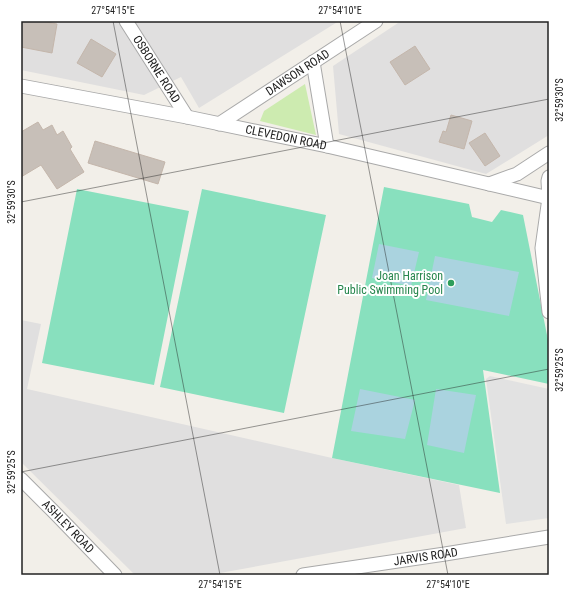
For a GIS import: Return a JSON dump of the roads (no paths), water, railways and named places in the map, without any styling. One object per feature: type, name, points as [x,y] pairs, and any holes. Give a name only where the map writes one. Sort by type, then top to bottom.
[{"type":"street","name":"OSBORNE ROAD","points":[[126,21],[187,117]]},
{"type":"street","name":"DAWSON ROAD","points":[[219,124],[376,21]]},
{"type":"street","points":[[313,62],[327,146]]},
{"type":"street","name":"CLEVEDON ROAD","points":[[21,86],[187,117],[327,146],[549,198]]},
{"type":"street","points":[[489,184],[517,174],[549,153]]},
{"type":"street","points":[[548,179],[549,198],[542,248],[549,312]]},
{"type":"street","name":"ASHLEY ROAD","points":[[21,479],[55,512],[115,575]]},
{"type":"street","name":"JARVIS ROAD","points":[[303,575],[549,537]]},
{"type":"water","points":[[379,244],[419,252],[411,286],[372,278]]},
{"type":"water","points":[[435,256],[519,272],[509,316],[426,300]]},
{"type":"water","points":[[360,389],[415,400],[405,439],[351,431]]},
{"type":"water","points":[[436,389],[476,395],[464,453],[427,445]]},
{"type":"place","name":"Joan Harrison Public Swimming Pool","points":[[451,283]]}]
